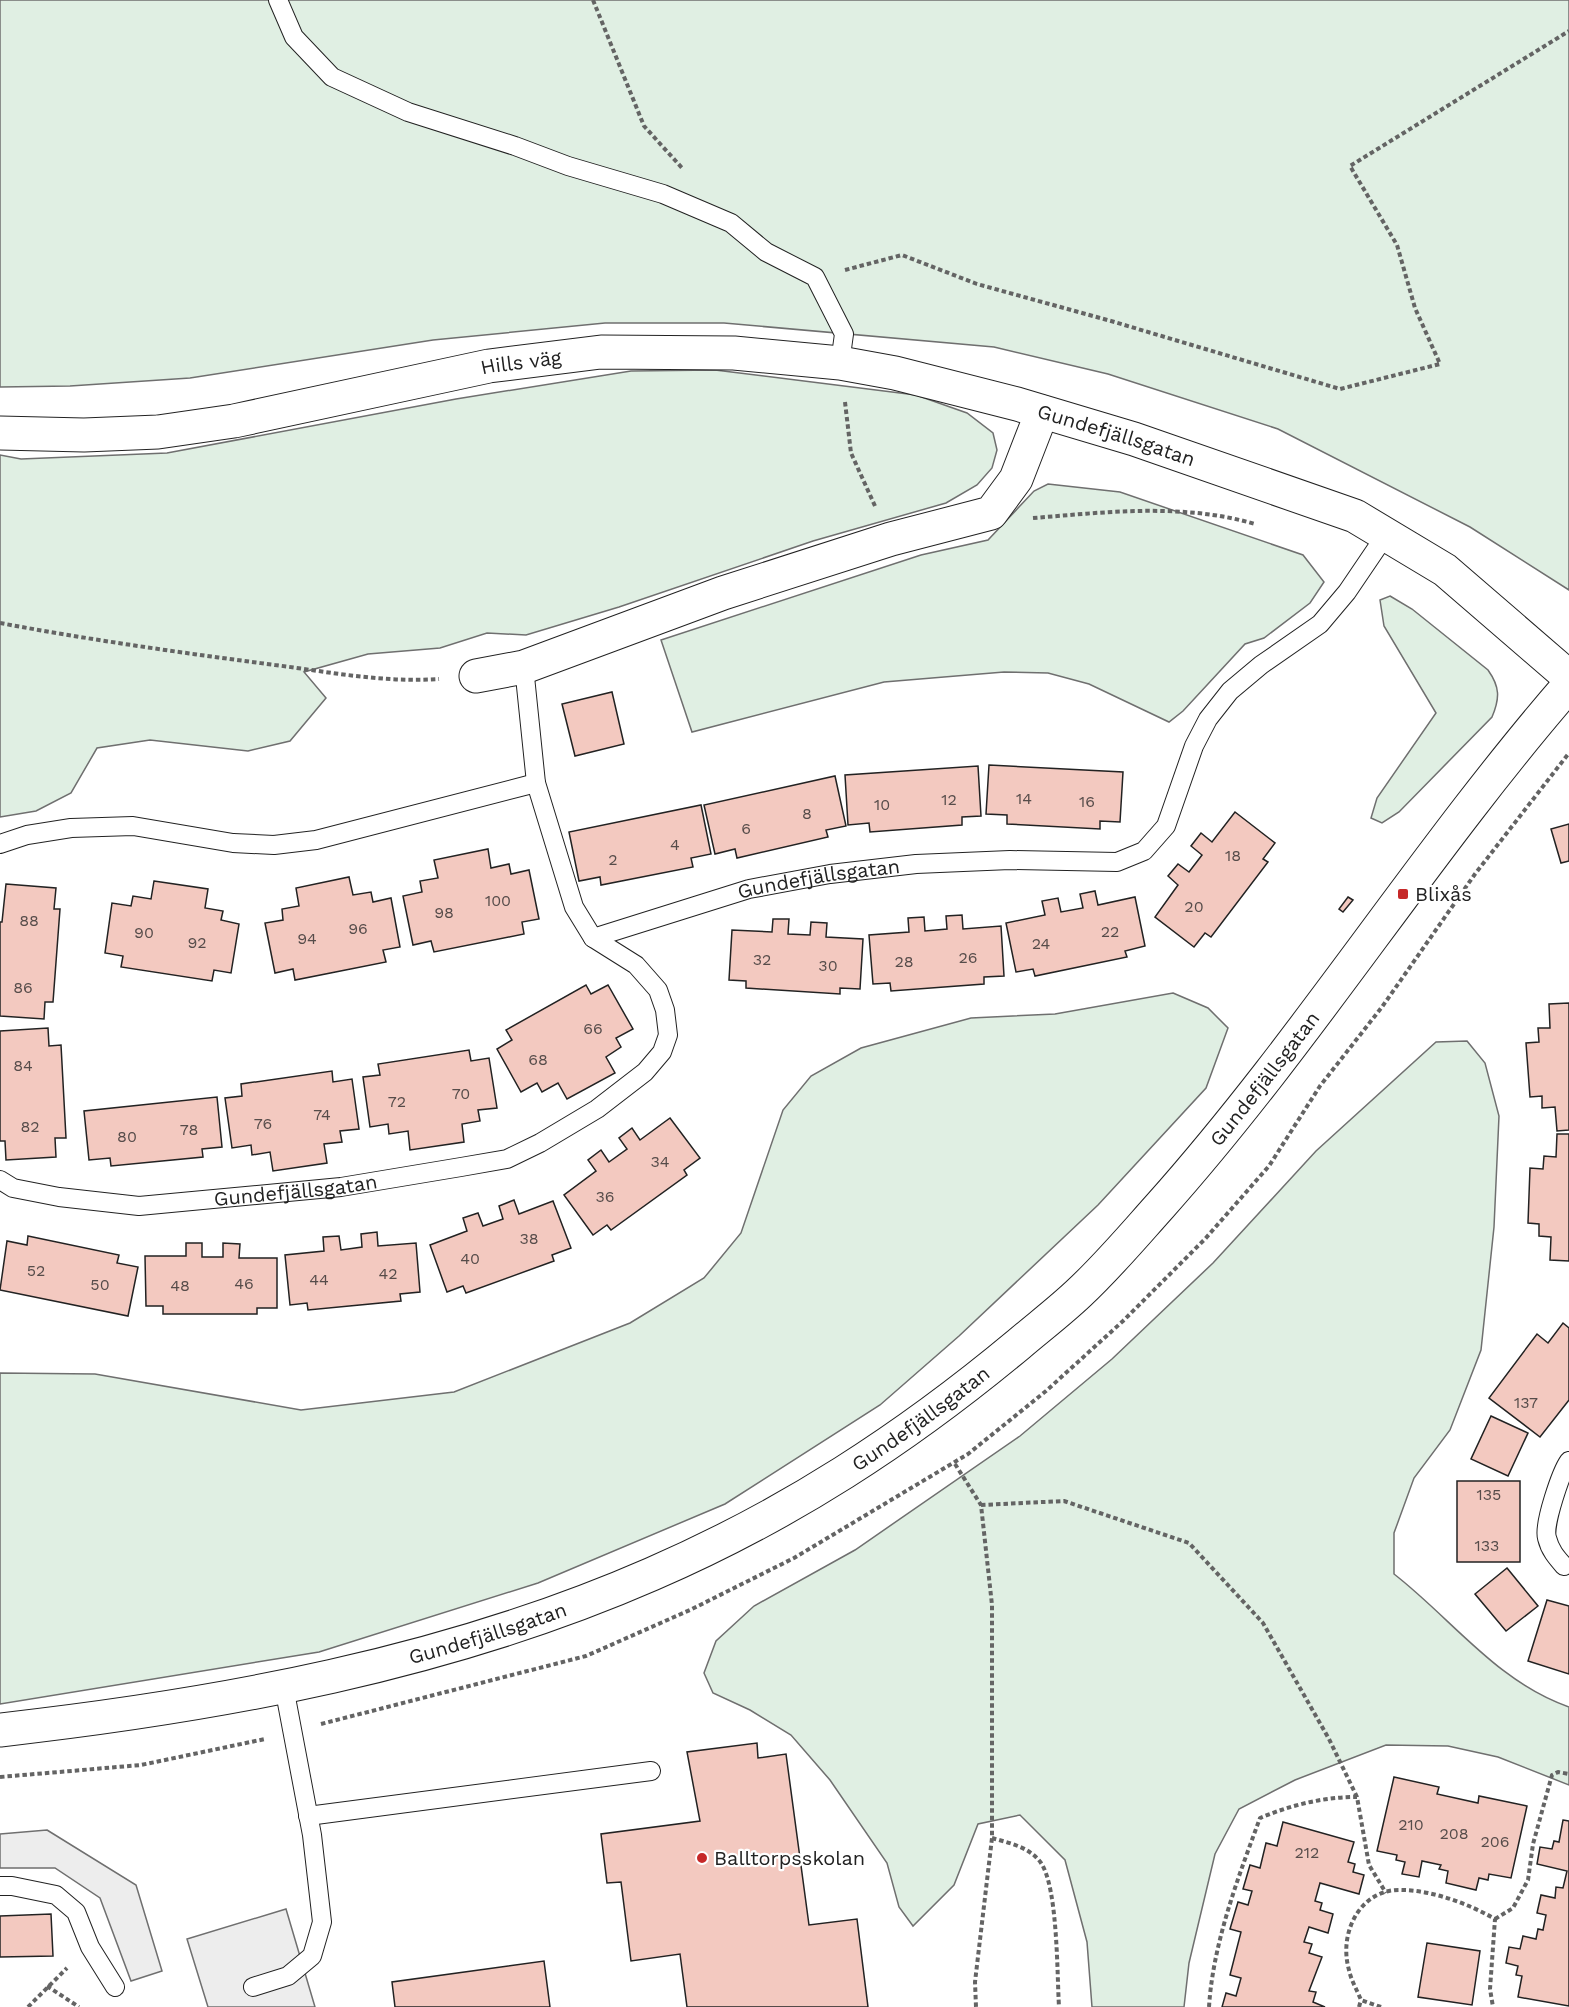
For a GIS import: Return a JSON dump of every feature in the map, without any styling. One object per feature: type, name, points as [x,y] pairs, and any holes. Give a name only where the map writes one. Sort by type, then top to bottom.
[{"type":"street","name":"Hills väg","points":[[0,433],[84,435],[158,432],[234,421],[489,366],[601,352],[734,353],[840,363],[959,388],[1042,412]]},
{"type":"street","name":"Gundefjällsgatan","points":[[991,513],[1016,478],[1042,412],[1134,440],[1355,516],[1388,533],[1445,570],[1569,677]]},
{"type":"street","points":[[476,676],[524,667],[723,593],[891,539],[991,513]]},
{"type":"street","name":"Gundefjällsgatan","points":[[0,1730],[119,1716],[284,1687],[401,1659],[519,1624],[649,1576],[740,1533],[830,1484],[989,1368],[1080,1293],[1159,1208],[1254,1098],[1403,894],[1524,738],[1569,685]]},
{"type":"lane","points":[[278,0],[294,37],[333,77],[408,112],[515,146],[568,166],[663,194],[731,223],[766,252],[815,277],[844,334],[840,363]]},
{"type":"lane","name":"Gundefjällsgatan","points":[[593,938],[749,889],[830,874],[916,864],[1010,860],[1117,862],[1144,852],[1167,826],[1194,746],[1208,719],[1230,691],[1253,671],[1320,624],[1347,592],[1388,533]]},
{"type":"lane","name":"Gundefjällsgatan","points":[[0,1180],[13,1188],[47,1195],[139,1206],[341,1187],[507,1159],[597,1109],[645,1072],[662,1052],[668,1035],[665,1010],[658,990],[636,965],[593,938],[574,907],[536,783],[524,667]]},
{"type":"lane","points":[[0,844],[27,835],[72,828],[134,826],[233,843],[274,845],[316,840],[536,783]]},
{"type":"lane","points":[[1564,1566],[1552,1552],[1546,1535],[1557,1487],[1569,1461]]},
{"type":"lane","points":[[254,1987],[288,1976],[312,1956],[318,1943],[322,1922],[308,1816],[284,1687]]},
{"type":"lane","points":[[308,1816],[651,1771]]},
{"type":"lane","points":[[0,1886],[56,1894],[76,1912],[90,1947],[115,1987]]},
{"type":"path","points":[[592,0],[644,126],[684,170]]},
{"type":"path","points":[[815,277],[902,255],[977,284],[1340,389],[1440,364],[1415,308],[1397,245],[1350,166],[1569,31]]},
{"type":"path","points":[[840,363],[851,453],[891,539]]},
{"type":"path","points":[[991,513],[1034,518],[1113,511],[1178,512],[1244,521],[1266,527]]},
{"type":"path","points":[[0,623],[121,644],[354,675],[408,681],[476,676]]},
{"type":"path","points":[[955,1464],[981,1505],[992,1605],[992,1838],[975,1982],[976,2007]]},
{"type":"path","points":[[981,1505],[1064,1501],[1189,1543],[1263,1623],[1329,1739],[1357,1797],[1369,1865],[1386,1893]]},
{"type":"path","points":[[0,1777],[141,1765]]},
{"type":"path","points":[[1495,1919],[1513,1908],[1528,1880],[1533,1844],[1551,1775],[1558,1772],[1569,1774]]},
{"type":"path","points":[[1209,2007],[1210,1983],[1222,1937],[1240,1872],[1260,1818],[1286,1807],[1334,1797],[1357,1797]]},
{"type":"path","points":[[992,1838],[1024,1848],[1041,1863],[1051,1891],[1059,2007]]},
{"type":"path","points":[[1359,2007],[1361,2000],[1348,1969],[1347,1937],[1357,1910],[1374,1895],[1402,1889],[1475,1908],[1495,1919]]},
{"type":"path","points":[[1493,2007],[1490,1989],[1495,1919]]},
{"type":"path","points":[[28,2007],[47,1986],[90,1947]]},
{"type":"path","points":[[47,1986],[79,2007]]},
{"type":"path","points":[[1361,2000],[1381,2007]]},
{"type":"green space","points":[[0,0],[1569,0],[1569,590],[1470,527],[1278,429],[1108,374],[994,347],[724,323],[605,323],[433,340],[190,378],[70,386],[0,387]]},
{"type":"green space","points":[[715,370],[916,395],[967,413],[993,433],[997,450],[992,468],[977,485],[946,503],[813,541],[619,607],[526,635],[487,633],[440,648],[368,654],[304,672],[326,698],[290,741],[248,751],[150,740],[97,748],[71,793],[36,811],[0,817],[0,455],[21,459],[167,453],[456,399],[631,371]]},
{"type":"green space","points":[[1048,484],[1120,492],[1303,555],[1324,582],[1310,603],[1264,638],[1245,644],[1183,711],[1169,722],[1089,684],[1048,673],[1004,672],[884,682],[692,732],[661,640],[921,555],[988,540],[1034,491]]},
{"type":"green space","points":[[1390,596],[1412,609],[1488,670],[1498,693],[1492,717],[1399,812],[1382,823],[1371,818],[1377,798],[1436,713],[1384,626],[1380,600]]},
{"type":"green space","points":[[1173,993],[1208,1008],[1228,1028],[1206,1088],[1098,1205],[959,1336],[880,1405],[725,1504],[538,1583],[319,1652],[0,1704],[0,1373],[95,1374],[301,1410],[454,1392],[630,1323],[704,1278],[741,1233],[783,1110],[811,1076],[861,1048],[971,1018],[1055,1014]]},
{"type":"green space","points":[[1467,1041],[1485,1063],[1499,1116],[1494,1227],[1481,1350],[1450,1430],[1414,1478],[1394,1533],[1394,1574],[1497,1666],[1543,1696],[1569,1707],[1569,1785],[1498,1757],[1448,1746],[1386,1745],[1295,1780],[1239,1809],[1215,1854],[1189,1963],[1184,2007],[1092,2007],[1087,1942],[1065,1860],[1020,1815],[978,1824],[954,1885],[913,1926],[899,1907],[887,1863],[830,1780],[791,1735],[750,1710],[713,1693],[704,1673],[716,1641],[754,1606],[855,1550],[1020,1436],[1112,1359],[1213,1263],[1316,1151],[1436,1042]]},
{"type":"shaded area","points":[[47,1830],[136,1885],[162,1971],[131,1981],[100,1898],[55,1868],[0,1868],[0,1834]]},
{"type":"shaded area","points":[[286,1909],[315,2007],[208,2007],[187,1939]]},
{"type":"building","points":[[612,692],[624,744],[575,756],[562,704]]},
{"type":"building","points":[[989,765],[1123,772],[1120,822],[1100,821],[1100,829],[1007,824],[1007,815],[986,814]]},
{"type":"building","points":[[978,766],[981,816],[962,817],[962,825],[870,832],[869,823],[848,825],[845,775]]},
{"type":"building","points":[[835,776],[846,826],[826,830],[828,837],[737,858],[735,849],[715,854],[704,805]]},
{"type":"building","points":[[701,805],[711,854],[691,858],[693,867],[601,885],[600,877],[579,881],[569,832]]},
{"type":"building","points":[[1235,812],[1275,843],[1263,859],[1268,862],[1211,937],[1205,933],[1194,947],[1155,917],[1178,885],[1168,876],[1178,864],[1189,872],[1202,855],[1191,846],[1201,833],[1212,842]]},
{"type":"building","points":[[1569,824],[1569,861],[1561,863],[1551,829]]},
{"type":"building","points":[[488,849],[491,868],[509,864],[511,874],[529,870],[539,919],[522,922],[524,934],[434,952],[431,941],[413,945],[403,896],[422,892],[420,881],[438,878],[434,860]]},
{"type":"building","points":[[349,877],[353,895],[371,892],[373,902],[391,898],[400,947],[383,950],[386,962],[295,980],[293,969],[275,973],[265,923],[283,920],[282,909],[299,906],[296,888]]},
{"type":"building","points":[[154,881],[208,889],[205,908],[223,911],[221,920],[239,924],[231,973],[214,970],[212,981],[121,967],[123,956],[105,953],[112,903],[131,906],[133,896],[151,899]]},
{"type":"building","points":[[6,884],[56,888],[54,909],[60,909],[53,1002],[45,1002],[44,1019],[0,1016],[0,922],[2,922]]},
{"type":"building","points":[[1095,891],[1098,905],[1135,897],[1145,946],[1125,951],[1127,957],[1035,976],[1033,969],[1016,972],[1006,923],[1045,915],[1042,901],[1058,898],[1061,912],[1083,908],[1080,894]]},
{"type":"building","points":[[1348,897],[1353,900],[1343,912],[1339,909]]},
{"type":"building","points":[[962,915],[963,929],[1001,926],[1004,976],[984,977],[984,984],[891,991],[890,983],[873,984],[869,935],[909,932],[908,918],[924,917],[925,931],[947,929],[946,916]]},
{"type":"building","points":[[773,919],[789,919],[788,934],[810,935],[811,922],[827,923],[826,937],[863,939],[860,989],[840,988],[840,994],[746,988],[746,981],[729,980],[732,930],[772,932]]},
{"type":"building","points":[[586,985],[591,994],[608,985],[633,1029],[616,1038],[621,1047],[606,1057],[615,1073],[567,1099],[558,1083],[542,1092],[537,1083],[521,1092],[497,1049],[512,1040],[506,1030]]},
{"type":"building","points":[[1569,1003],[1569,1130],[1557,1131],[1555,1107],[1542,1108],[1542,1096],[1530,1097],[1526,1043],[1539,1042],[1538,1028],[1550,1028],[1549,1004]]},
{"type":"building","points":[[48,1028],[49,1046],[61,1045],[66,1138],[55,1138],[56,1157],[6,1160],[5,1141],[0,1141],[0,1031]]},
{"type":"building","points":[[469,1050],[471,1061],[489,1058],[497,1108],[478,1110],[480,1121],[462,1124],[464,1142],[410,1150],[408,1131],[389,1134],[388,1124],[370,1127],[363,1077],[380,1075],[378,1064]]},
{"type":"building","points":[[332,1071],[333,1082],[352,1079],[359,1129],[340,1131],[342,1142],[324,1144],[327,1163],[273,1171],[270,1152],[252,1155],[251,1145],[232,1148],[225,1098],[242,1096],[241,1084]]},
{"type":"building","points":[[217,1097],[222,1147],[202,1149],[203,1157],[111,1166],[110,1158],[89,1160],[84,1111]]},
{"type":"building","points":[[670,1118],[700,1158],[684,1170],[687,1175],[611,1230],[607,1225],[593,1235],[564,1195],[596,1171],[588,1160],[601,1150],[609,1162],[627,1149],[619,1138],[632,1128],[640,1140]]},
{"type":"building","points":[[1557,1134],[1569,1134],[1569,1261],[1550,1260],[1551,1237],[1539,1236],[1539,1224],[1528,1223],[1530,1168],[1543,1169],[1544,1156],[1556,1157]]},
{"type":"building","points":[[514,1200],[519,1214],[553,1201],[571,1248],[552,1255],[554,1261],[466,1293],[463,1286],[447,1292],[430,1245],[467,1231],[463,1218],[478,1213],[483,1226],[503,1219],[499,1206]]},
{"type":"building","points":[[377,1232],[378,1246],[416,1243],[420,1292],[400,1294],[401,1301],[308,1310],[307,1303],[290,1305],[285,1255],[324,1251],[323,1237],[339,1236],[341,1250],[362,1247],[361,1234]]},
{"type":"building","points":[[28,1236],[119,1255],[117,1263],[138,1267],[128,1316],[0,1290],[7,1241],[27,1245]]},
{"type":"building","points":[[186,1243],[202,1243],[202,1257],[223,1257],[223,1243],[240,1244],[239,1258],[277,1258],[277,1308],[257,1308],[257,1314],[163,1314],[163,1306],[146,1306],[145,1256],[186,1256]]},
{"type":"building","points":[[1563,1323],[1569,1328],[1569,1400],[1540,1437],[1489,1398],[1537,1334],[1548,1343]]},
{"type":"building","points":[[1491,1416],[1528,1433],[1508,1476],[1471,1459]]},
{"type":"building","points":[[1457,1481],[1520,1481],[1520,1562],[1457,1562]]},
{"type":"building","points":[[1507,1568],[1538,1606],[1506,1631],[1475,1594]]},
{"type":"building","points":[[1547,1600],[1569,1606],[1569,1674],[1528,1661]]},
{"type":"building","name":"Balltorpsskolan","points":[[757,1743],[758,1758],[786,1754],[809,1925],[857,1919],[868,2007],[687,2007],[680,1954],[631,1961],[621,1882],[607,1883],[601,1834],[700,1821],[687,1752]]},
{"type":"building","points":[[1394,1777],[1439,1787],[1437,1794],[1478,1803],[1479,1796],[1527,1806],[1511,1878],[1489,1874],[1488,1880],[1479,1878],[1476,1890],[1446,1883],[1448,1871],[1439,1869],[1441,1865],[1422,1861],[1419,1877],[1402,1874],[1405,1862],[1396,1860],[1397,1855],[1377,1851]]},
{"type":"building","points":[[1563,1820],[1569,1821],[1569,2006],[1518,1997],[1522,1976],[1516,1975],[1518,1966],[1506,1963],[1509,1947],[1520,1949],[1523,1936],[1536,1939],[1538,1929],[1543,1930],[1546,1915],[1537,1913],[1541,1895],[1555,1898],[1556,1887],[1563,1888],[1567,1871],[1537,1864],[1540,1847],[1552,1849],[1554,1841],[1559,1842]]},
{"type":"building","points":[[1283,1822],[1354,1842],[1348,1862],[1355,1864],[1353,1872],[1364,1875],[1359,1894],[1320,1883],[1315,1901],[1322,1903],[1320,1910],[1333,1914],[1328,1933],[1309,1927],[1304,1942],[1312,1944],[1309,1953],[1322,1957],[1309,1991],[1316,1992],[1313,2002],[1325,2007],[1222,2007],[1226,1993],[1236,1996],[1241,1978],[1230,1975],[1241,1932],[1230,1929],[1238,1902],[1248,1905],[1252,1891],[1243,1889],[1250,1865],[1260,1868],[1266,1843],[1277,1846]]},
{"type":"building","points":[[51,1914],[53,1956],[0,1957],[0,1916]]},
{"type":"building","points":[[1427,1943],[1480,1951],[1472,2005],[1418,1997]]},
{"type":"building","points":[[544,1961],[550,2007],[395,2007],[392,1982]]},
{"type":"place","name":"Blixås","points":[[1403,894]]},
{"type":"place","name":"Balltorpsskolan","points":[[702,1858]]}]
